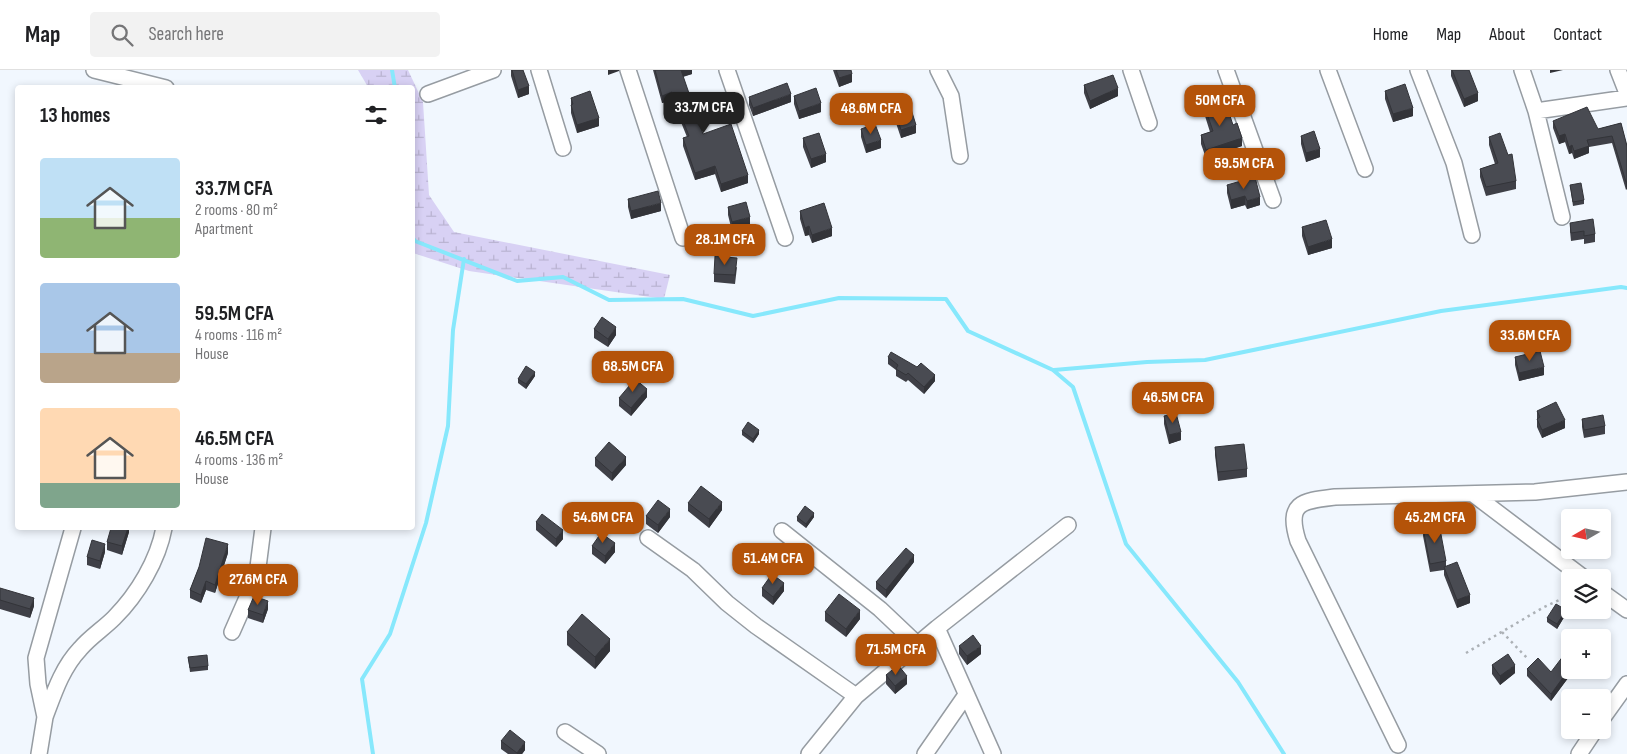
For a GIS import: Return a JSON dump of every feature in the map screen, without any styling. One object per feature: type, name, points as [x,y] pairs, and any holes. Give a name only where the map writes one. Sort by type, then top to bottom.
[{"type":"street","points":[[94,70],[154,85]]},
{"type":"street","points":[[428,94],[493,70]]},
{"type":"street","points":[[539,70],[563,148]]},
{"type":"street","points":[[628,70],[684,238]]},
{"type":"street","points":[[727,70],[785,238]]},
{"type":"street","points":[[938,70],[951,96],[960,156]]},
{"type":"street","points":[[1131,70],[1150,123]]},
{"type":"street","points":[[1226,70],[1273,200]]},
{"type":"street","points":[[1328,70],[1365,169]]},
{"type":"street","points":[[1418,70],[1454,163],[1472,235]]},
{"type":"street","points":[[1522,70],[1536,111],[1562,217]]},
{"type":"street","points":[[1618,70],[1627,92]]},
{"type":"street","points":[[1536,111],[1627,98]]},
{"type":"street","points":[[1398,745],[1298,541],[1294,527],[1295,511],[1298,504],[1307,500],[1335,497],[1535,492],[1627,482]]},
{"type":"street","points":[[1473,494],[1572,569]]},
{"type":"street","points":[[809,754],[856,696],[917,644],[1068,525]]},
{"type":"street","points":[[45,717],[38,684],[36,658],[71,530]]},
{"type":"street","points":[[39,754],[45,717],[63,671],[79,649],[128,603],[161,546],[164,530]]},
{"type":"street","points":[[232,632],[257,575],[264,530]]},
{"type":"street","points":[[782,531],[880,609],[917,644]]},
{"type":"street","points":[[648,538],[693,570],[756,626],[856,696]]},
{"type":"street","points":[[1611,598],[1627,610]]},
{"type":"street","points":[[937,628],[993,754]]},
{"type":"street","points":[[1611,706],[1627,684]]},
{"type":"street","points":[[925,754],[966,696]]},
{"type":"street","points":[[564,732],[598,754]]},
{"type":"street","points":[[1579,754],[1589,739]]},
{"type":"path","points":[[1466,653],[1544,607],[1561,600]]},
{"type":"path","points":[[1502,632],[1527,658]]},
{"type":"green space","points":[[358,70],[408,70],[423,102],[429,195],[454,232],[670,275],[664,299],[469,271],[415,254],[415,85],[367,85]]},
{"type":"building","points":[[512,70],[523,70],[529,86],[518,90]]},
{"type":"building","points":[[655,70],[681,70],[703,134],[731,124],[748,175],[721,184],[715,166],[695,173],[683,138],[689,136],[672,92],[662,96]]},
{"type":"building","points":[[836,70],[851,70],[852,74],[839,78]]},
{"type":"building","points":[[1452,70],[1469,70],[1478,93],[1464,99]]},
{"type":"building","points":[[1113,75],[1118,88],[1090,101],[1084,85]]},
{"type":"building","points":[[787,83],[791,94],[753,108],[749,97]]},
{"type":"building","points":[[1405,84],[1413,108],[1393,114],[1385,91]]},
{"type":"building","points":[[816,88],[821,103],[799,111],[794,96]]},
{"type":"building","points":[[590,91],[599,118],[577,125],[571,105],[573,104],[571,98]]},
{"type":"building","points":[[1225,101],[1233,125],[1237,123],[1242,138],[1206,150],[1201,135],[1213,131],[1205,108]]},
{"type":"building","points":[[909,103],[916,125],[901,130],[894,109]]},
{"type":"building","points":[[1587,107],[1598,129],[1621,123],[1627,146],[1627,182],[1612,136],[1587,140],[1589,146],[1574,151],[1572,145],[1569,147],[1565,134],[1559,136],[1553,121]]},
{"type":"building","points":[[875,124],[881,140],[866,145],[861,129]]},
{"type":"building","points":[[1314,131],[1320,149],[1306,153],[1301,136]]},
{"type":"building","points":[[819,133],[826,154],[811,159],[803,138]]},
{"type":"building","points":[[1500,133],[1508,155],[1512,154],[1516,181],[1486,187],[1480,169],[1498,163],[1489,137]]},
{"type":"building","points":[[1255,177],[1260,197],[1247,201],[1245,196],[1231,200],[1227,185]]},
{"type":"building","points":[[1581,183],[1584,200],[1573,202],[1570,185]]},
{"type":"building","points":[[658,191],[661,203],[631,211],[628,199]]},
{"type":"building","points":[[746,202],[750,217],[732,222],[728,207]]},
{"type":"building","points":[[824,203],[832,228],[812,235],[809,226],[805,228],[800,211]]},
{"type":"building","points":[[1593,219],[1595,234],[1584,236],[1584,231],[1571,233],[1570,223]]},
{"type":"building","points":[[1326,220],[1332,239],[1308,247],[1302,227]]},
{"type":"building","points":[[715,256],[737,258],[735,275],[714,274]]},
{"type":"building","points":[[602,317],[616,327],[608,339],[594,329]]},
{"type":"building","points":[[1540,351],[1544,367],[1519,373],[1515,357]]},
{"type":"building","points":[[891,352],[917,367],[921,363],[935,375],[924,387],[908,373],[906,375],[896,369],[898,365],[888,357]]},
{"type":"building","points":[[526,366],[535,372],[526,384],[518,379]]},
{"type":"building","points":[[635,379],[647,389],[631,408],[619,398]]},
{"type":"building","points":[[1556,402],[1565,420],[1542,430],[1537,419],[1540,417],[1537,411]]},
{"type":"building","points":[[1176,413],[1181,432],[1169,435],[1164,416]]},
{"type":"building","points":[[1603,415],[1605,426],[1584,430],[1582,419]]},
{"type":"building","points":[[748,422],[759,430],[753,439],[742,431]]},
{"type":"building","points":[[609,442],[626,457],[612,473],[595,458]]},
{"type":"building","points":[[1244,444],[1247,469],[1218,472],[1215,447]]},
{"type":"building","points":[[701,486],[722,502],[709,519],[688,503]]},
{"type":"building","points":[[658,500],[670,509],[658,525],[646,516]]},
{"type":"building","points":[[805,506],[814,513],[806,524],[797,517]]},
{"type":"building","points":[[542,514],[563,530],[556,539],[536,522]]},
{"type":"building","points":[[1439,524],[1446,561],[1430,564],[1423,528]]},
{"type":"building","points":[[110,530],[127,530],[122,546],[107,542]]},
{"type":"building","points":[[601,533],[615,543],[605,556],[592,546]]},
{"type":"building","points":[[206,538],[228,544],[215,585],[206,581],[201,595],[190,590],[199,567]]},
{"type":"building","points":[[92,540],[105,544],[100,561],[87,557]]},
{"type":"building","points":[[906,548],[914,555],[886,590],[876,582]]},
{"type":"building","points":[[1457,562],[1470,595],[1457,600],[1444,567]]},
{"type":"building","points":[[772,574],[784,583],[773,597],[762,588]]},
{"type":"building","points":[[0,588],[34,598],[30,609],[0,600]]},
{"type":"building","points":[[839,594],[860,610],[846,629],[825,612]]},
{"type":"building","points":[[254,596],[268,601],[263,615],[248,610]]},
{"type":"building","points":[[1556,604],[1561,607],[1561,618],[1557,624],[1547,618]]},
{"type":"building","points":[[582,614],[610,639],[595,657],[567,632]]},
{"type":"building","points":[[973,635],[981,646],[967,656],[959,646]]},
{"type":"building","points":[[1508,654],[1515,665],[1500,676],[1492,665]]},
{"type":"building","points":[[207,655],[208,666],[190,668],[188,657]]},
{"type":"building","points":[[1538,658],[1551,672],[1561,659],[1562,679],[1551,694],[1527,669]]},
{"type":"building","points":[[898,665],[907,676],[895,686],[886,675]]},
{"type":"building","points":[[510,730],[525,742],[517,753],[501,741]]},
{"type":"waterway","points":[[392,70],[394,85]]},
{"type":"waterway","points":[[415,241],[517,281],[563,277],[609,300],[683,299],[753,316],[839,298],[946,299],[968,331],[1053,370],[1073,387],[1126,544],[1238,682],[1284,754]]},
{"type":"waterway","points":[[373,754],[362,679],[390,634],[426,523],[448,426],[453,330],[464,259]]},
{"type":"waterway","points":[[1054,370],[1147,362],[1205,360],[1441,311],[1621,287],[1627,288]]}]
